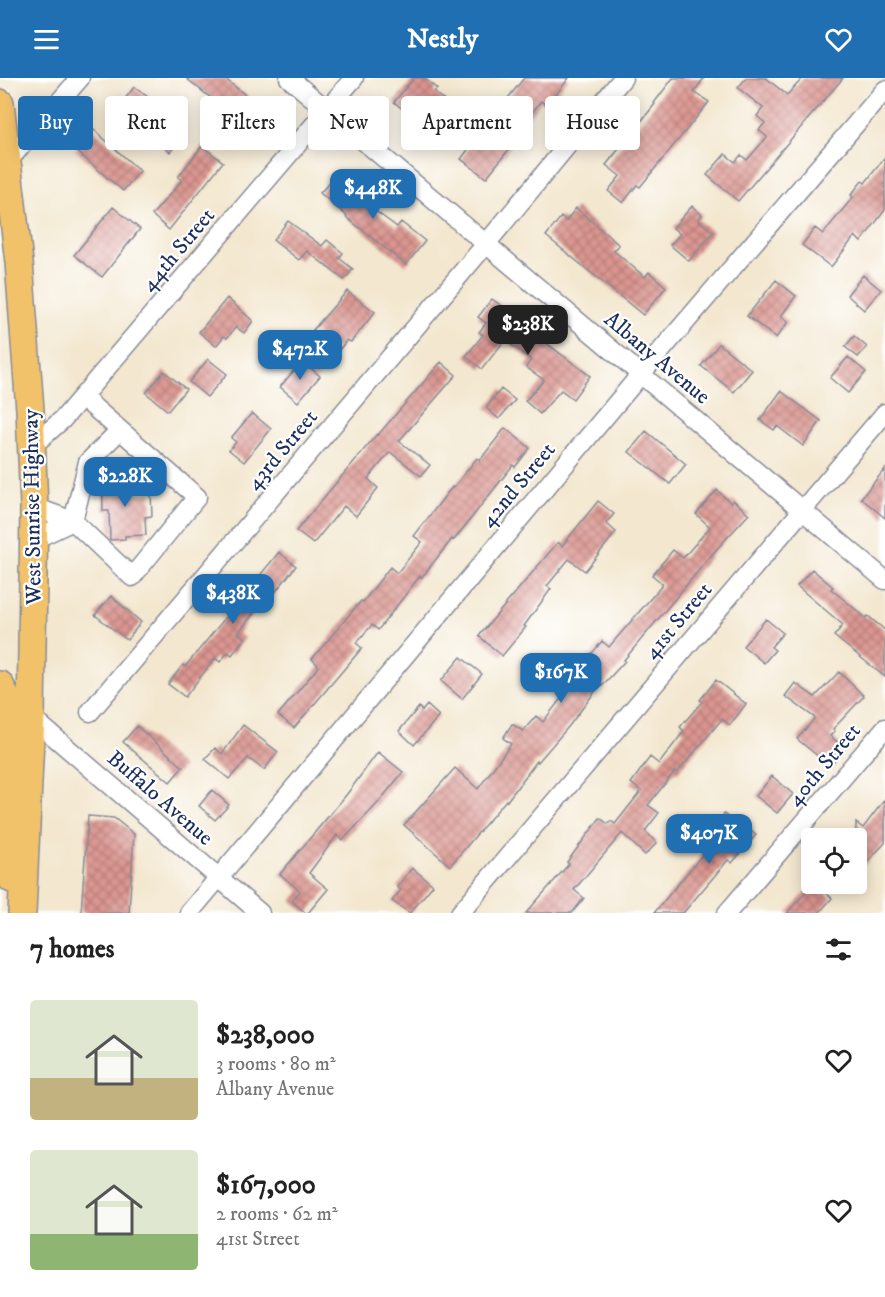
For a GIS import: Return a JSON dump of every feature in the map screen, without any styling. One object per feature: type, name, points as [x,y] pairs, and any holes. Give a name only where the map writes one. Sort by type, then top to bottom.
[{"type":"highway","name":"West Sunrise Highway","points":[[0,103],[20,273],[34,507],[31,717],[20,913]]},
{"type":"highway","points":[[0,685],[7,699],[3,824],[20,913]]},
{"type":"street","points":[[8,161],[80,78]]},
{"type":"street","name":"Albany Avenue","points":[[289,78],[310,96]]},
{"type":"street","name":"44th Street","points":[[339,96],[354,78]]},
{"type":"street","name":"43rd Street","points":[[90,712],[486,244],[623,78]]},
{"type":"street","name":"42nd Street","points":[[189,913],[641,374],[885,90]]},
{"type":"street","name":"44th Street","points":[[31,447],[63,419],[308,132]]},
{"type":"street","name":"Albany Avenue","points":[[374,150],[885,580]]},
{"type":"street","points":[[34,507],[73,521],[132,577],[197,497],[82,397]]},
{"type":"street","name":"41st Street","points":[[460,913],[885,413]]},
{"type":"street","points":[[73,521],[88,462],[120,430]]},
{"type":"street","points":[[33,540],[73,521]]},
{"type":"street","name":"Buffalo Avenue","points":[[31,717],[260,913]]},
{"type":"street","name":"40th Street","points":[[727,913],[885,728]]},
{"type":"building","points":[[186,78],[224,78],[247,96],[208,96]]},
{"type":"building","points":[[414,78],[424,78],[437,89],[434,92],[439,96],[401,96],[401,108],[394,102]]},
{"type":"building","points":[[524,78],[569,78],[555,96],[545,96],[545,104],[541,101],[533,111],[533,96],[510,96]]},
{"type":"building","points":[[673,78],[704,78],[694,92],[709,102],[640,187],[637,185],[623,203],[608,191],[620,176],[606,165],[618,150],[640,150],[640,123]]},
{"type":"building","points":[[746,78],[766,78],[787,95],[803,78],[843,78],[738,201],[707,175],[725,154],[735,162],[741,155],[747,160],[767,137],[759,130],[765,123],[757,116],[763,108],[738,88]]},
{"type":"building","points":[[134,87],[146,96],[127,96]]},
{"type":"building","points":[[93,129],[105,140],[105,150],[116,150],[140,171],[123,191],[75,150],[93,150]]},
{"type":"building","points":[[200,149],[207,150],[223,162],[169,230],[152,215],[182,180],[178,177]]},
{"type":"building","points":[[468,150],[508,150],[486,178],[461,159]]},
{"type":"building","points":[[885,157],[885,210],[861,242],[855,236],[831,267],[802,245],[815,228],[823,234],[853,197],[851,195],[862,181],[865,183]]},
{"type":"building","points":[[337,174],[373,204],[370,207],[397,227],[401,222],[425,241],[406,265],[320,193]]},
{"type":"building","points":[[692,206],[702,215],[698,220],[713,232],[689,261],[670,245],[680,234],[673,228]]},
{"type":"building","points":[[113,207],[140,229],[102,277],[74,255]]},
{"type":"building","points":[[576,208],[619,245],[614,251],[645,277],[649,272],[666,287],[643,315],[546,236],[561,217],[566,221]]},
{"type":"building","points":[[288,221],[322,246],[327,240],[343,253],[339,258],[353,269],[344,280],[307,251],[299,260],[273,240]]},
{"type":"building","points":[[863,275],[881,290],[864,310],[847,295]]},
{"type":"building","points":[[776,280],[796,296],[781,316],[788,322],[776,338],[747,316]]},
{"type":"building","points":[[347,291],[375,312],[351,342],[347,340],[339,350],[313,330]]},
{"type":"building","points":[[227,298],[253,321],[244,333],[236,327],[216,346],[199,332]]},
{"type":"building","points":[[492,299],[519,318],[517,321],[590,376],[573,399],[561,390],[540,414],[525,401],[544,380],[526,367],[531,360],[505,340],[482,369],[466,356],[483,335],[479,332],[486,323],[478,317]]},
{"type":"building","points":[[854,336],[867,347],[858,357],[845,347]]},
{"type":"building","points":[[719,344],[752,370],[734,392],[701,366]]},
{"type":"building","points":[[848,357],[866,372],[848,393],[830,378]]},
{"type":"building","points":[[208,359],[227,374],[207,397],[189,382]]},
{"type":"building","points":[[302,361],[320,376],[298,402],[280,387]]},
{"type":"building","points":[[441,362],[456,375],[399,441],[430,465],[421,476],[390,452],[368,479],[378,488],[356,516],[344,506],[313,544],[296,531],[377,434]]},
{"type":"building","points":[[164,371],[186,389],[168,411],[146,393]]},
{"type":"building","points":[[501,389],[515,400],[499,419],[486,408]]},
{"type":"building","points":[[781,391],[821,421],[803,446],[777,426],[774,430],[760,420]]},
{"type":"building","points":[[252,413],[271,429],[244,462],[229,450],[236,442],[231,438]]},
{"type":"building","points":[[505,428],[530,448],[515,467],[513,465],[454,540],[452,539],[422,577],[420,576],[378,630],[372,625],[356,643],[362,648],[294,728],[278,715],[319,666],[312,659],[361,601],[363,602],[390,567],[397,573],[422,542],[414,536],[452,487],[477,458],[480,460]]},
{"type":"building","points":[[646,431],[686,464],[670,484],[629,452]]},
{"type":"building","points":[[885,469],[885,518],[861,498]]},
{"type":"building","points":[[102,471],[119,471],[120,489],[134,489],[135,494],[151,493],[152,516],[145,517],[146,535],[125,536],[125,539],[110,540],[109,511],[103,511]]},
{"type":"building","points":[[717,490],[731,503],[733,500],[749,514],[714,552],[625,661],[602,686],[600,685],[507,801],[450,866],[404,825],[455,768],[478,789],[511,744],[503,738],[512,724],[523,731],[536,716],[543,722],[583,670],[580,668],[602,641],[609,647],[663,584],[652,575],[673,550],[683,558],[710,527],[696,514]]},
{"type":"building","points":[[598,501],[614,514],[606,523],[616,532],[585,571],[569,559],[547,586],[551,589],[524,626],[526,627],[502,656],[479,636],[558,542],[562,546]]},
{"type":"building","points":[[279,552],[296,566],[265,605],[262,603],[238,633],[245,638],[232,655],[228,652],[220,662],[215,658],[185,697],[168,684],[183,665],[185,667]]},
{"type":"building","points":[[812,569],[833,587],[831,589],[866,618],[868,616],[885,630],[885,677],[834,636],[843,625],[797,586]]},
{"type":"building","points":[[111,596],[141,622],[127,640],[95,615]]},
{"type":"building","points":[[766,619],[783,633],[771,647],[775,650],[764,663],[743,646]]},
{"type":"building","points":[[461,657],[482,674],[462,699],[441,681]]},
{"type":"building","points":[[839,672],[864,696],[833,729],[835,731],[830,736],[845,748],[830,766],[797,739],[815,718],[785,696],[795,683],[815,697]]},
{"type":"building","points":[[716,680],[746,704],[730,725],[722,719],[648,805],[659,813],[645,831],[657,843],[645,855],[622,833],[574,890],[584,898],[572,913],[526,913],[569,864],[567,862],[600,818],[608,824],[611,821],[615,824],[641,791],[631,783],[650,757],[659,764],[684,731],[680,727],[702,702],[700,700]]},
{"type":"building","points":[[427,705],[439,716],[414,745],[399,731],[419,707],[422,711]]},
{"type":"building","points":[[243,725],[278,752],[264,770],[248,758],[229,779],[205,759],[215,748],[222,754]]},
{"type":"building","points":[[137,726],[183,767],[170,782],[123,742]]},
{"type":"building","points":[[378,752],[403,772],[343,840],[337,835],[309,873],[328,889],[306,913],[292,901],[300,891],[280,874],[347,794]]},
{"type":"building","points":[[772,776],[793,794],[777,813],[756,796]]},
{"type":"building","points":[[212,790],[229,805],[215,820],[199,806]]},
{"type":"building","points":[[885,799],[885,843],[867,862],[867,828],[863,828]]},
{"type":"building","points":[[724,814],[732,820],[735,817],[756,835],[732,863],[728,860],[683,913],[654,913],[722,831],[715,824]]},
{"type":"building","points":[[88,816],[114,818],[134,834],[129,913],[81,913]]},
{"type":"building","points":[[412,868],[433,885],[410,913],[392,901],[401,890],[397,887]]},
{"type":"building","points":[[804,894],[827,894],[832,898],[819,913],[787,913]]}]
